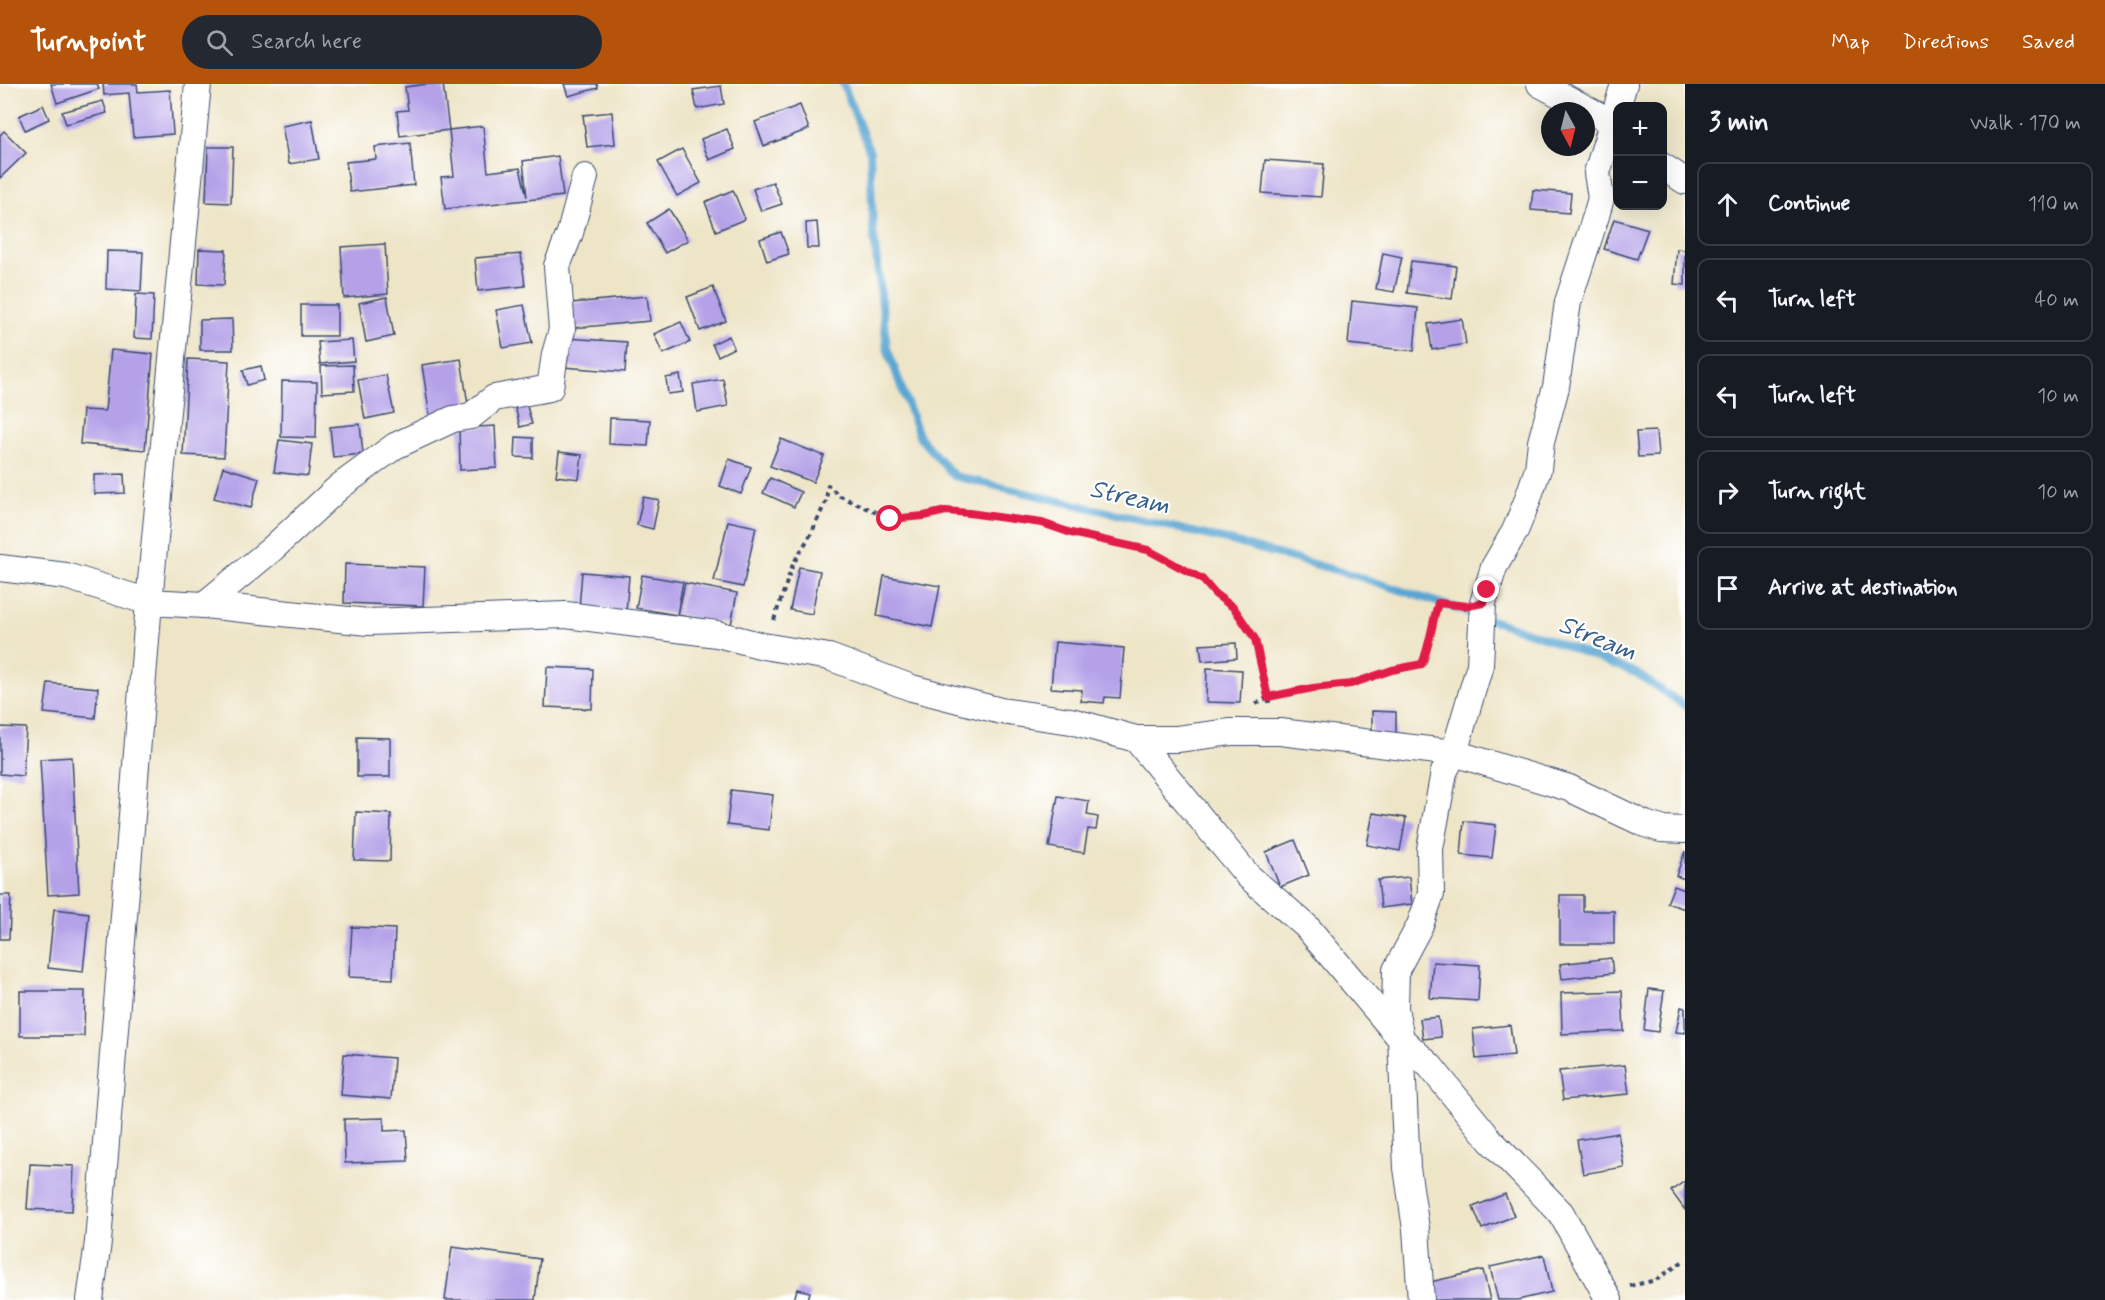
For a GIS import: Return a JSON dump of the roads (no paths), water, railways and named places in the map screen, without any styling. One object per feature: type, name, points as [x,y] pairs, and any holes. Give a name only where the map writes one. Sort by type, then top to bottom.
[{"type":"street","points":[[90,1300],[98,1242],[149,602],[198,84]]},
{"type":"street","points":[[1421,1300],[1416,1229],[1407,1167],[1401,1039],[1395,1008],[1396,970],[1420,925],[1431,894],[1430,849],[1444,772],[1454,753],[1480,665],[1483,603],[1494,567],[1515,531],[1538,469],[1541,442],[1556,387],[1568,302],[1601,198],[1597,173],[1613,131],[1540,84]]},
{"type":"street","points":[[1620,102],[1624,84]]},
{"type":"street","points":[[1667,169],[1685,181]]},
{"type":"street","points":[[204,605],[272,549],[339,487],[395,446],[453,419],[471,416],[494,398],[550,388],[555,354],[562,330],[557,266],[570,233],[585,177]]},
{"type":"street","points":[[0,568],[66,576],[149,602],[204,605],[368,622],[566,615],[717,634],[763,646],[829,657],[912,688],[1001,711],[1071,721],[1136,739],[1178,739],[1231,732],[1280,732],[1454,753],[1569,788],[1645,824],[1661,829],[1685,830]]},
{"type":"street","points":[[1136,739],[1248,876],[1306,926],[1401,1039],[1430,1066],[1491,1141],[1561,1213],[1606,1296]]},
{"type":"waterway","name":"Stream","points":[[843,84],[870,152],[873,229],[887,348],[920,438],[954,476],[1227,540],[1360,577],[1540,636],[1636,673],[1685,706]]}]
